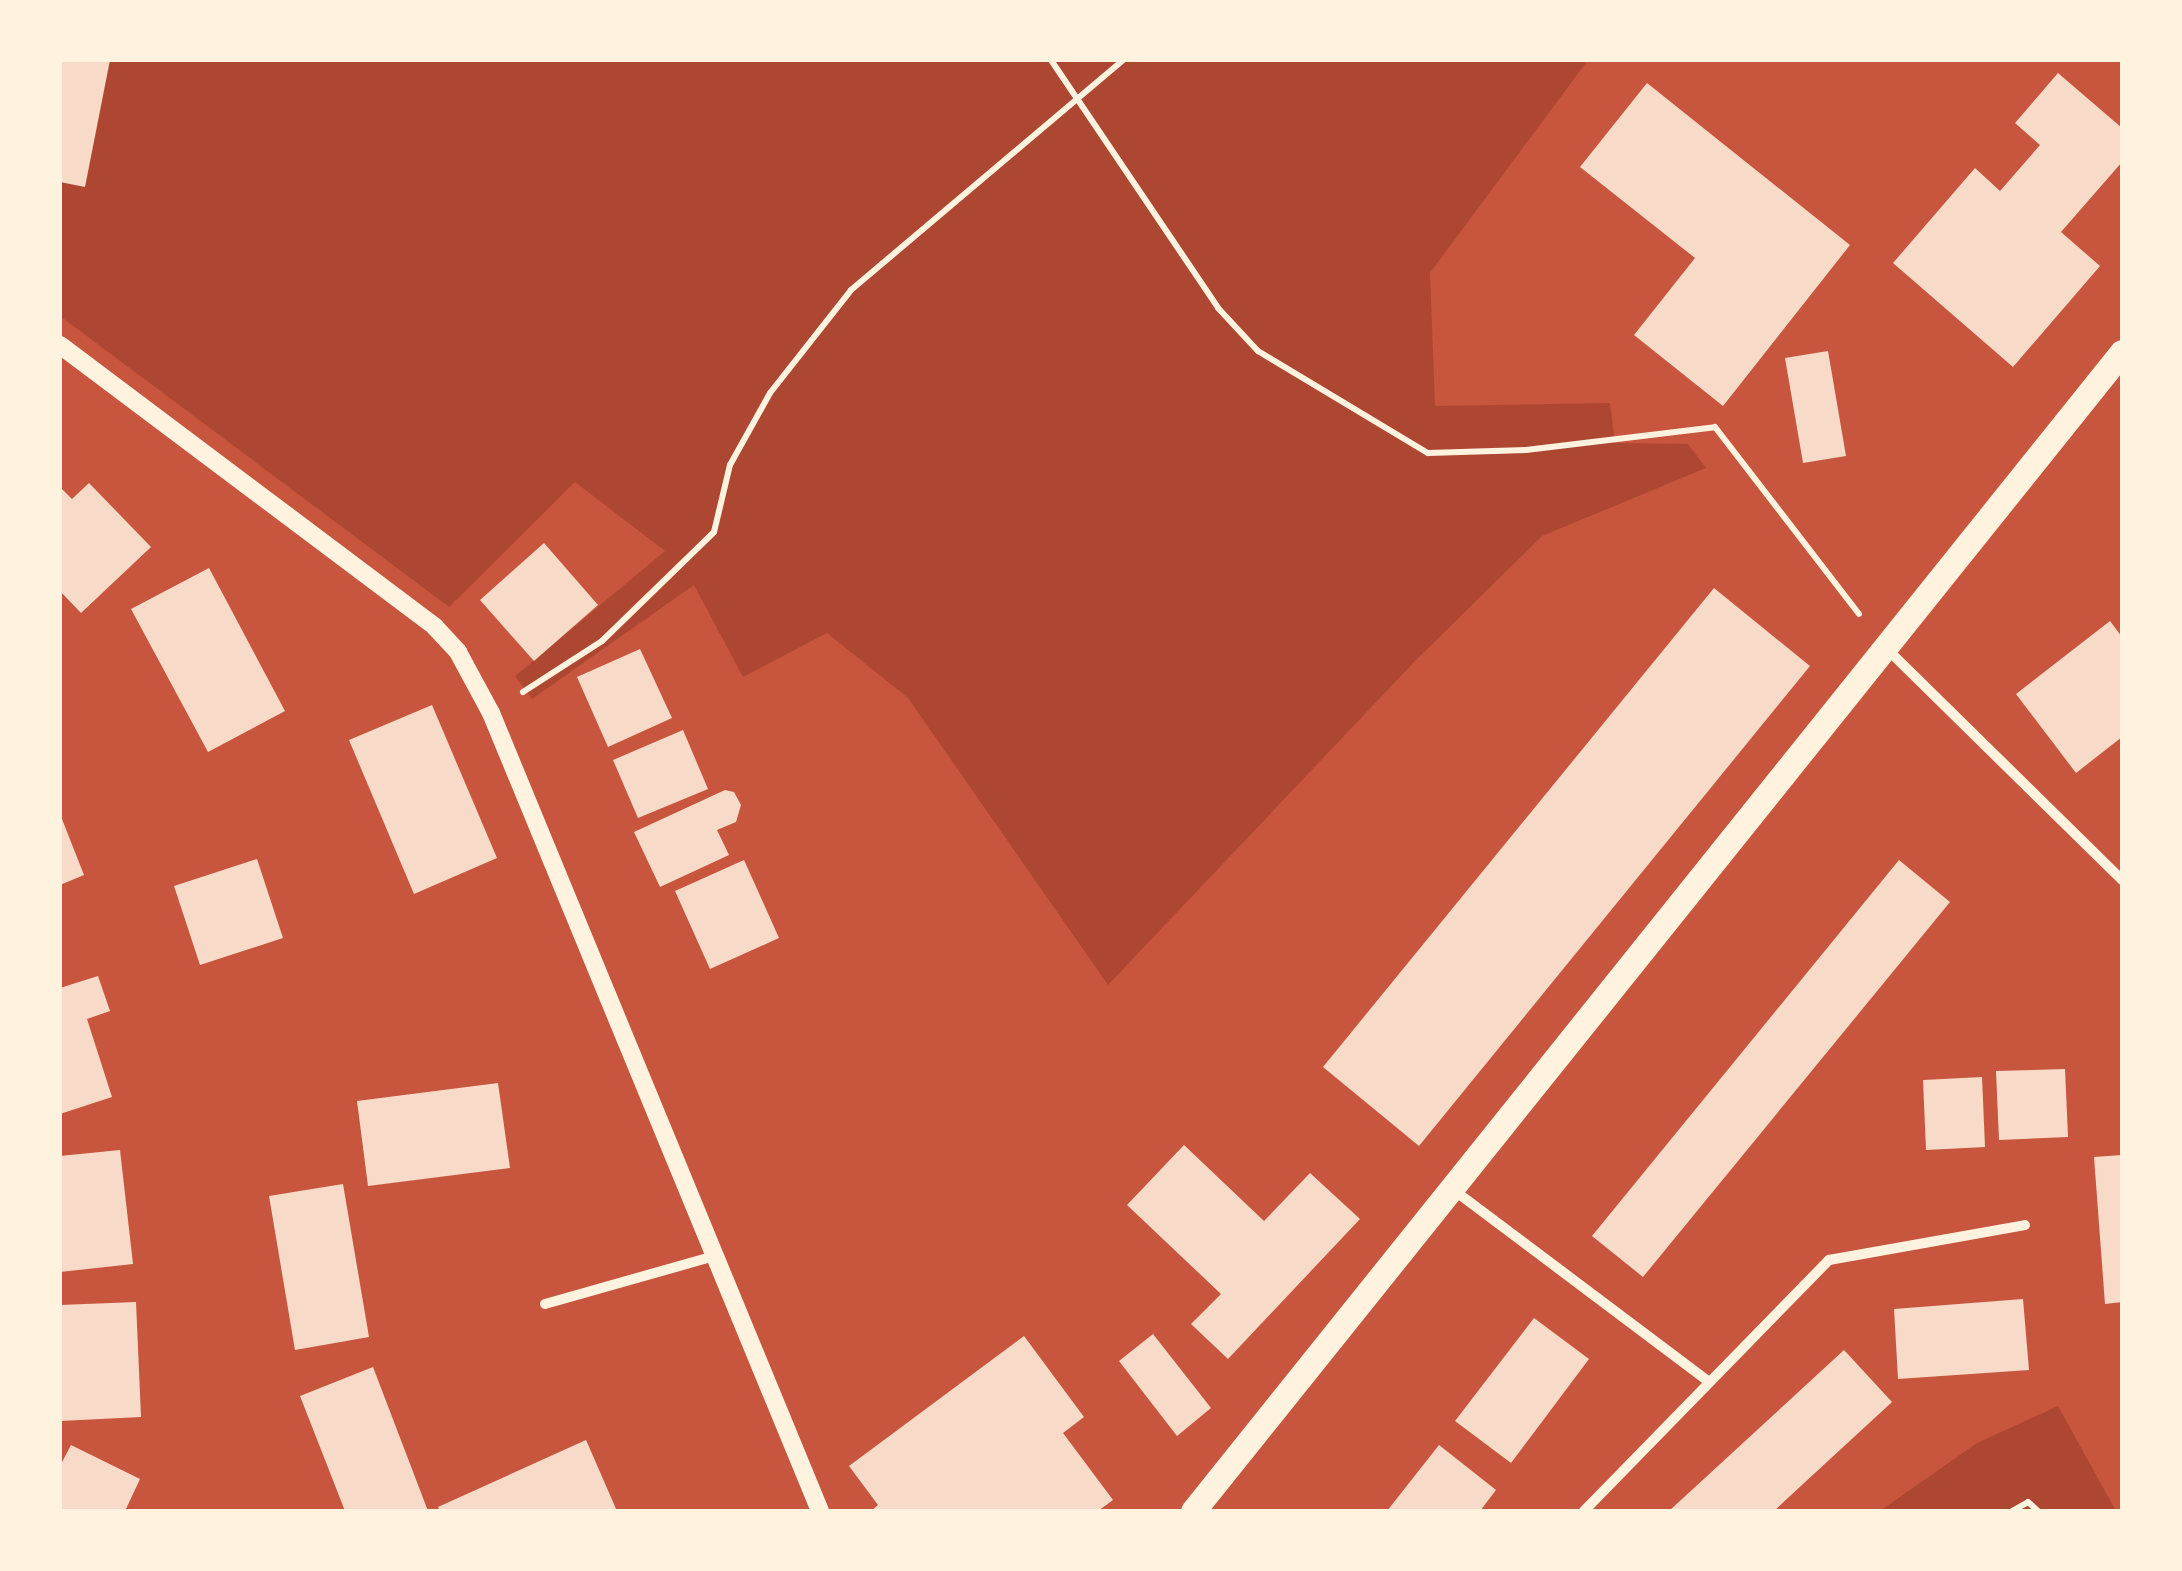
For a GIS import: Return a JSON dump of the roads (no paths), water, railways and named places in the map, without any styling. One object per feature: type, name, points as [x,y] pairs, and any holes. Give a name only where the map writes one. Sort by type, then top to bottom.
[{"type":"main road","points":[[1193,1511],[2122,352]]},
{"type":"street","points":[[60,345],[435,627],[458,652],[491,712],[820,1511]]},
{"type":"street","points":[[1884,646],[2122,880]]},
{"type":"street","points":[[1450,1188],[1708,1380]]},
{"type":"street","points":[[1584,1511],[1829,1260],[2026,1224]]},
{"type":"street","points":[[545,1304],[715,1256]]}]
